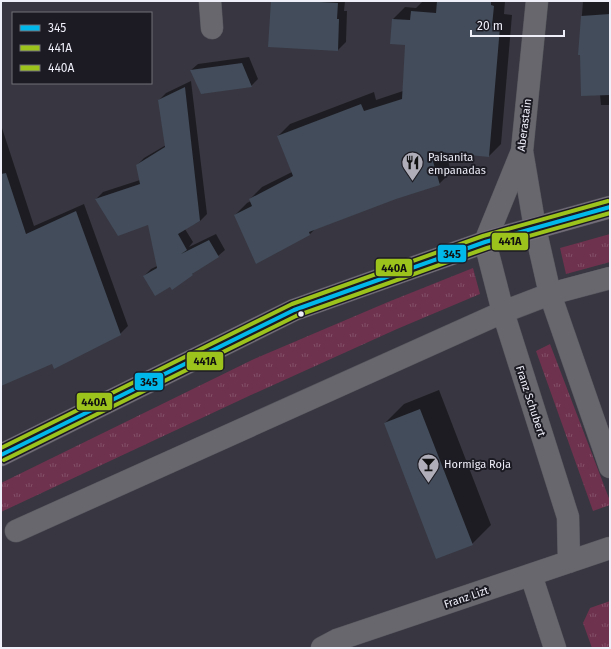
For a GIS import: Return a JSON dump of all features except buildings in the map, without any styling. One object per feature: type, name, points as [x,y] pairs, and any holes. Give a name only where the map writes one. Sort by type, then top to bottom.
[{"type":"main road","points":[[1,455],[294,310],[485,242],[610,207]]},
{"type":"street","points":[[210,1],[212,28]]},
{"type":"street","name":"Aberastain","points":[[485,242],[522,151],[537,1]]},
{"type":"street","points":[[522,151],[535,228],[550,294],[610,467]]},
{"type":"street","name":"Franz Schubert","points":[[485,242],[503,312],[568,517],[569,562]]},
{"type":"street","points":[[16,531],[503,312],[550,294],[610,278]]},
{"type":"street","name":"Franz Lizt","points":[[322,648],[337,640],[610,548]]},
{"type":"street","points":[[531,575],[555,648]]},
{"type":"green space","points":[[610,234],[610,262],[566,274],[560,248]]},
{"type":"green space","points":[[473,268],[480,294],[397,329],[251,395],[1,512],[1,483],[254,359],[388,302]]},
{"type":"green space","points":[[550,344],[610,501],[610,505],[593,511],[536,351]]},
{"type":"green space","points":[[610,601],[610,648],[592,648],[583,623],[590,608]]},
{"type":"transit line","name":"440A","points":[[1,448],[292,304],[483,236],[608,201]]},
{"type":"transit line","name":"345","points":[[1,455],[294,310],[485,242],[610,207]]},
{"type":"transit line","name":"441A","points":[[4,460],[296,316],[487,248],[610,213]]},
{"type":"place","name":"Paisanita empanadas","points":[[412,182]]},
{"type":"place","name":"Hormiga Roja","points":[[428,484]]}]
